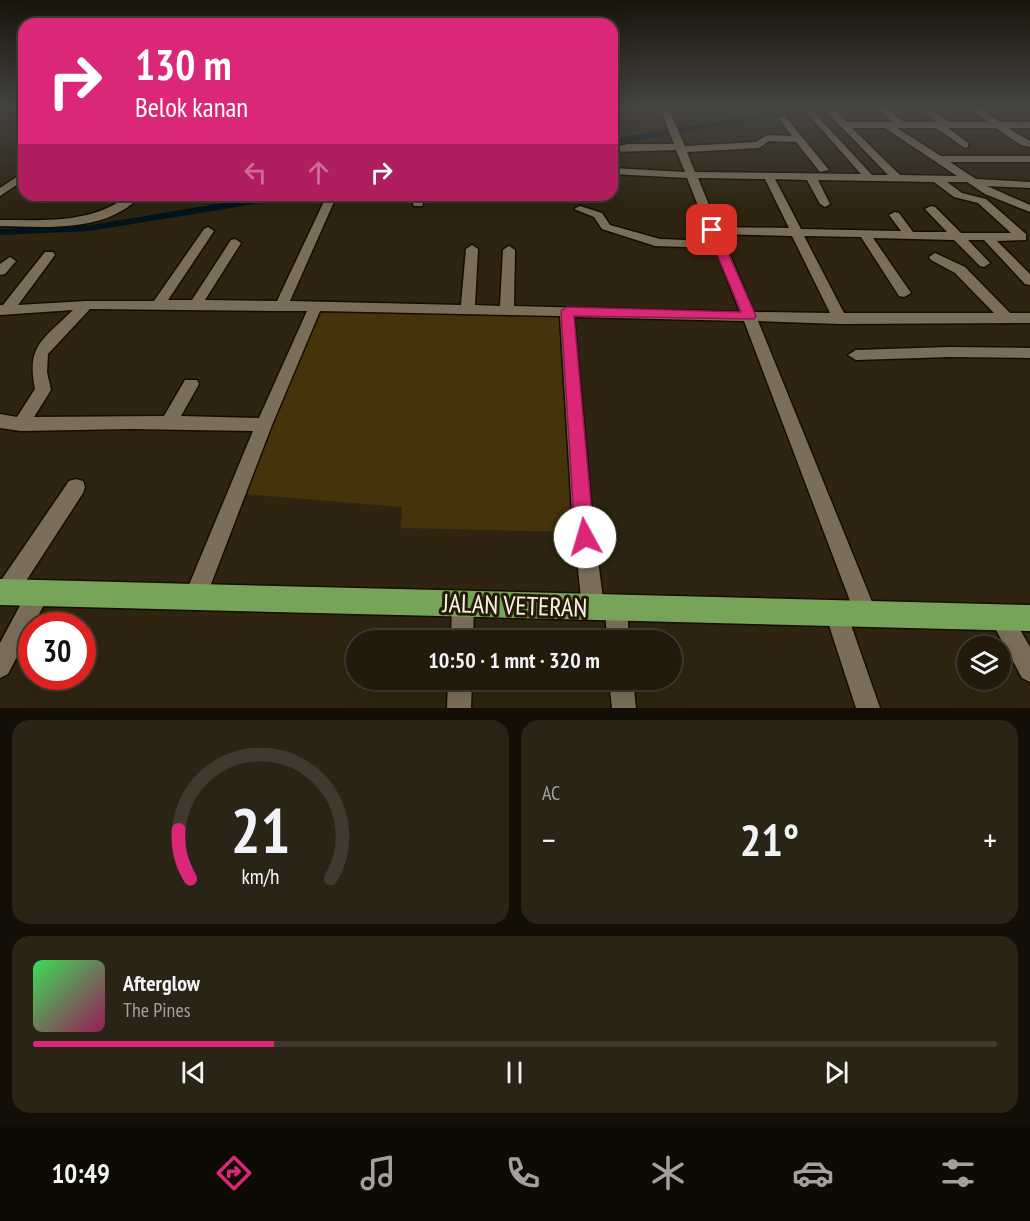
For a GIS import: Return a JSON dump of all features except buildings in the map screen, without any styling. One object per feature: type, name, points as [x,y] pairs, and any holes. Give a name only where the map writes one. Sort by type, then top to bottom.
[{"type":"main road","name":"JALAN VETERAN","points":[[2,592],[1030,618]]},
{"type":"street","points":[[618,154],[632,147],[678,141]]},
{"type":"street","points":[[678,141],[866,614]]},
{"type":"street","points":[[679,141],[759,145],[764,141]]},
{"type":"street","points":[[802,141],[824,170]]},
{"type":"street","points":[[837,141],[870,178]]},
{"type":"street","points":[[860,141],[897,178]]},
{"type":"street","points":[[911,141],[1002,199],[1030,210]]},
{"type":"street","points":[[960,141],[965,145]]},
{"type":"street","points":[[938,159],[1030,159]]},
{"type":"street","points":[[618,171],[692,176],[937,179],[1030,185]]},
{"type":"street","points":[[769,177],[840,319]]},
{"type":"street","points":[[811,177],[825,204]]},
{"type":"street","points":[[580,209],[598,215],[606,227],[659,243],[716,237],[797,233],[1022,237],[982,201],[958,195],[937,179]]},
{"type":"street","points":[[0,193],[18,180]]},
{"type":"street","points":[[0,223],[82,221],[115,212],[129,201]]},
{"type":"street","points":[[281,307],[329,201]]},
{"type":"street","points":[[931,209],[984,263]]},
{"type":"street","points":[[895,214],[909,235]]},
{"type":"street","points":[[157,306],[208,231]]},
{"type":"street","points":[[865,234],[904,293]]},
{"type":"street","points":[[987,237],[1030,281]]},
{"type":"street","points":[[195,306],[235,243]]},
{"type":"street","points":[[468,310],[472,249]]},
{"type":"street","points":[[507,310],[509,250]]},
{"type":"street","points":[[4,310],[49,255]]},
{"type":"street","points":[[935,257],[960,270],[1007,319]]},
{"type":"street","points":[[0,271],[10,261]]},
{"type":"street","points":[[21,424],[43,390],[39,372],[41,352],[86,305]]},
{"type":"street","points":[[4,310],[86,305],[567,311],[840,319],[1030,318]]},
{"type":"street","points":[[195,597],[264,425],[315,307]]},
{"type":"street","points":[[567,311],[582,513],[604,607],[614,630]]},
{"type":"street","points":[[856,356],[1030,353]]},
{"type":"street","points":[[169,423],[191,384]]},
{"type":"street","points":[[0,422],[264,425]]},
{"type":"street","points":[[2,592],[76,487]]},
{"type":"street","points":[[0,666],[39,593]]},
{"type":"street","points":[[462,630],[463,604]]},
{"type":"street","points":[[836,613],[868,708]]},
{"type":"street","points":[[1000,617],[1030,670]]},
{"type":"street","points":[[459,708],[460,690]]},
{"type":"street","points":[[622,690],[624,708]]},
{"type":"shaded area","points":[[319,311],[560,315],[574,532],[401,528],[402,507],[245,494]]},
{"type":"waterway","points":[[0,232],[90,228],[254,201]]},
{"type":"route","points":[[585,537],[567,311],[749,316],[712,230]]}]
